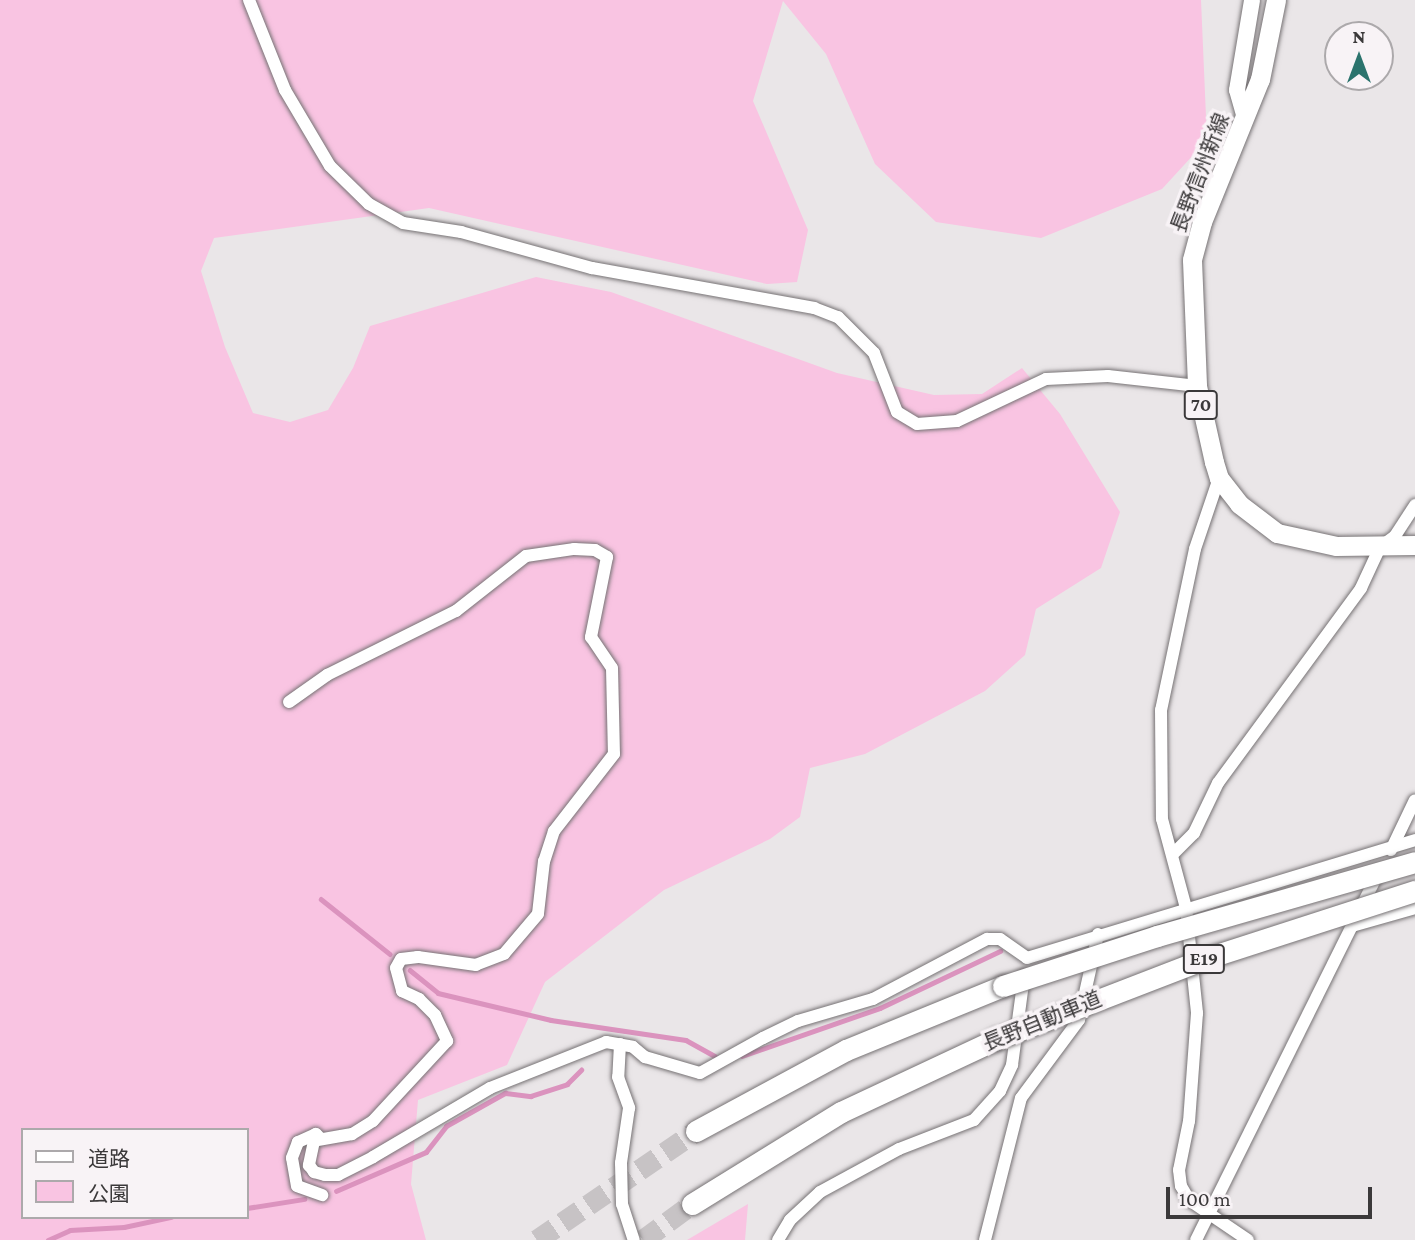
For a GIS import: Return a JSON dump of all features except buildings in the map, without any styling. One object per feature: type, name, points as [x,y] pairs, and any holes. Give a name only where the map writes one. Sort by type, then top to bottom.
[{"type":"highway","name":"長野自動車道","points":[[696,1131],[846,1050],[1003,986],[1157,936],[1415,862]]},
{"type":"highway","name":"長野自動車道","points":[[692,1204],[841,1112],[997,1039],[1193,963],[1415,891]]},
{"type":"main road","points":[[1245,118],[1237,90],[1252,0]]},
{"type":"main road","name":"長野信州新線","points":[[1276,0],[1267,57],[1202,222],[1192,260],[1197,387],[1219,478],[1239,504],[1277,533],[1300,541],[1380,547],[1415,545]]},
{"type":"street","points":[[249,0],[285,90],[324,156],[369,204],[403,223],[461,232],[593,268],[814,308],[838,317],[874,353],[897,412],[917,424],[957,421],[1046,379],[1108,376],[1197,387]]},
{"type":"street","points":[[1219,478],[1195,549],[1161,710],[1162,819],[1186,908],[1197,1013],[1189,1121],[1179,1170],[1189,1200],[1248,1240]]},
{"type":"street","points":[[1173,854],[1194,833],[1218,783],[1361,588],[1380,547],[1395,536],[1415,505]]},
{"type":"street","points":[[289,702],[327,675],[456,611],[526,556],[595,550],[607,557],[591,637],[612,668],[614,754],[554,831],[544,861],[538,914],[503,954],[476,965],[418,957],[401,959],[396,968],[402,991],[419,999],[435,1015],[447,1041],[373,1121],[352,1134],[314,1141],[309,1165],[314,1172],[338,1175],[490,1088],[607,1042],[620,1044],[700,1073],[798,1021],[873,999],[987,939],[1000,939],[1027,958]]},
{"type":"street","points":[[1196,1240],[1415,800]]},
{"type":"street","points":[[1027,958],[1098,934],[1415,840]]},
{"type":"street","points":[[1352,926],[1415,908]]},
{"type":"street","points":[[985,1240],[1021,1098],[1079,1020],[1098,934]]},
{"type":"street","points":[[778,1240],[790,1220],[820,1192],[899,1149],[974,1120],[991,1101],[1012,1065],[1027,958]]},
{"type":"street","points":[[620,1044],[618,1077],[629,1108],[621,1163],[622,1204],[634,1240]]},
{"type":"street","points":[[320,1138],[316,1134],[298,1142],[292,1158],[298,1186],[323,1195]]},
{"type":"street","points":[[1226,1226],[1226,1240]]},
{"type":"green space","points":[[0,0],[1201,0],[1207,140],[1162,189],[1041,238],[936,222],[875,164],[826,54],[783,1],[753,101],[808,230],[797,282],[767,284],[429,208],[214,238],[201,271],[225,347],[253,413],[290,422],[328,410],[353,368],[370,326],[536,277],[611,292],[837,373],[934,395],[982,394],[1022,368],[1060,414],[1120,512],[1101,568],[1036,609],[1025,655],[985,691],[865,754],[810,768],[800,817],[770,839],[664,890],[545,982],[507,1065],[418,1100],[411,1184],[426,1240],[0,1240]]},
{"type":"green space","points":[[748,1204],[745,1240],[687,1240]]},
{"type":"waterway","points":[[321,899],[390,954]]},
{"type":"waterway","points":[[742,1056],[880,1008],[1000,951]]},
{"type":"waterway","points":[[410,970],[438,993],[551,1020],[686,1040],[715,1056]]},
{"type":"waterway","points":[[336,1191],[426,1152],[446,1126],[505,1093],[531,1096],[567,1084],[581,1070]]},
{"type":"waterway","points":[[248,1208],[304,1199]]},
{"type":"waterway","points":[[48,1240],[70,1230],[124,1227],[162,1219]]},
{"type":"tunnel","points":[[537,1240],[696,1131]]},
{"type":"tunnel","points":[[643,1240],[692,1204]]}]
